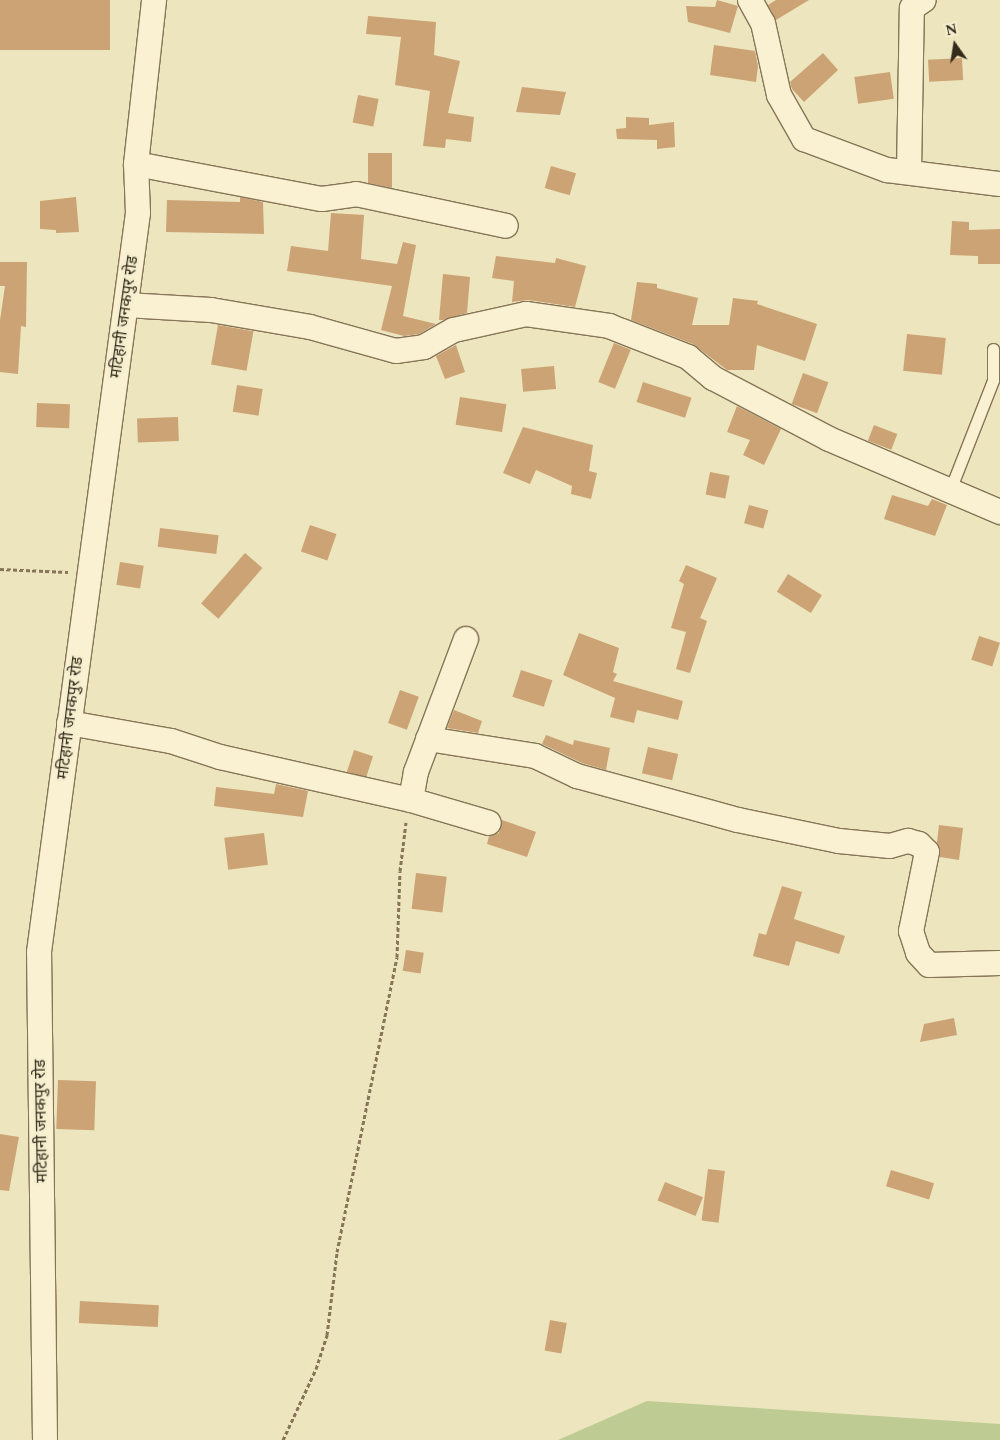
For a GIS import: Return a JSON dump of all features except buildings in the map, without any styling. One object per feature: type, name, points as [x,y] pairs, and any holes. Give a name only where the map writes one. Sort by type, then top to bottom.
[{"type":"street","name":"मटिहानी जनकपुर रोड","points":[[45,1440],[39,952],[138,214],[136,164],[154,0]]},
{"type":"street","points":[[750,0],[763,24],[779,95],[804,139],[887,170],[1000,184]]},
{"type":"street","points":[[909,172],[912,8],[924,0]]},
{"type":"street","points":[[136,164],[322,199],[356,194],[506,226]]},
{"type":"street","points":[[126,305],[212,310],[292,324],[396,351],[424,347],[454,330],[526,314],[609,326],[688,358],[713,378],[829,439],[1000,512]]},
{"type":"street","points":[[411,800],[416,772],[466,640]]},
{"type":"street","points":[[69,723],[171,741],[220,757],[411,800],[489,823]]},
{"type":"street","points":[[428,739],[535,756],[577,776],[747,822],[840,841],[890,846],[908,841],[919,844],[927,852],[911,931],[918,953],[929,965],[1000,963]]},
{"type":"lane","points":[[950,490],[993,380],[993,349]]},
{"type":"path","points":[[0,569],[89,573]]},
{"type":"path","points":[[283,1440],[316,1369],[326,1335],[337,1252],[397,957],[401,844],[411,800]]},
{"type":"green space","points":[[647,1401],[1000,1424],[1000,1440],[558,1440]]}]
